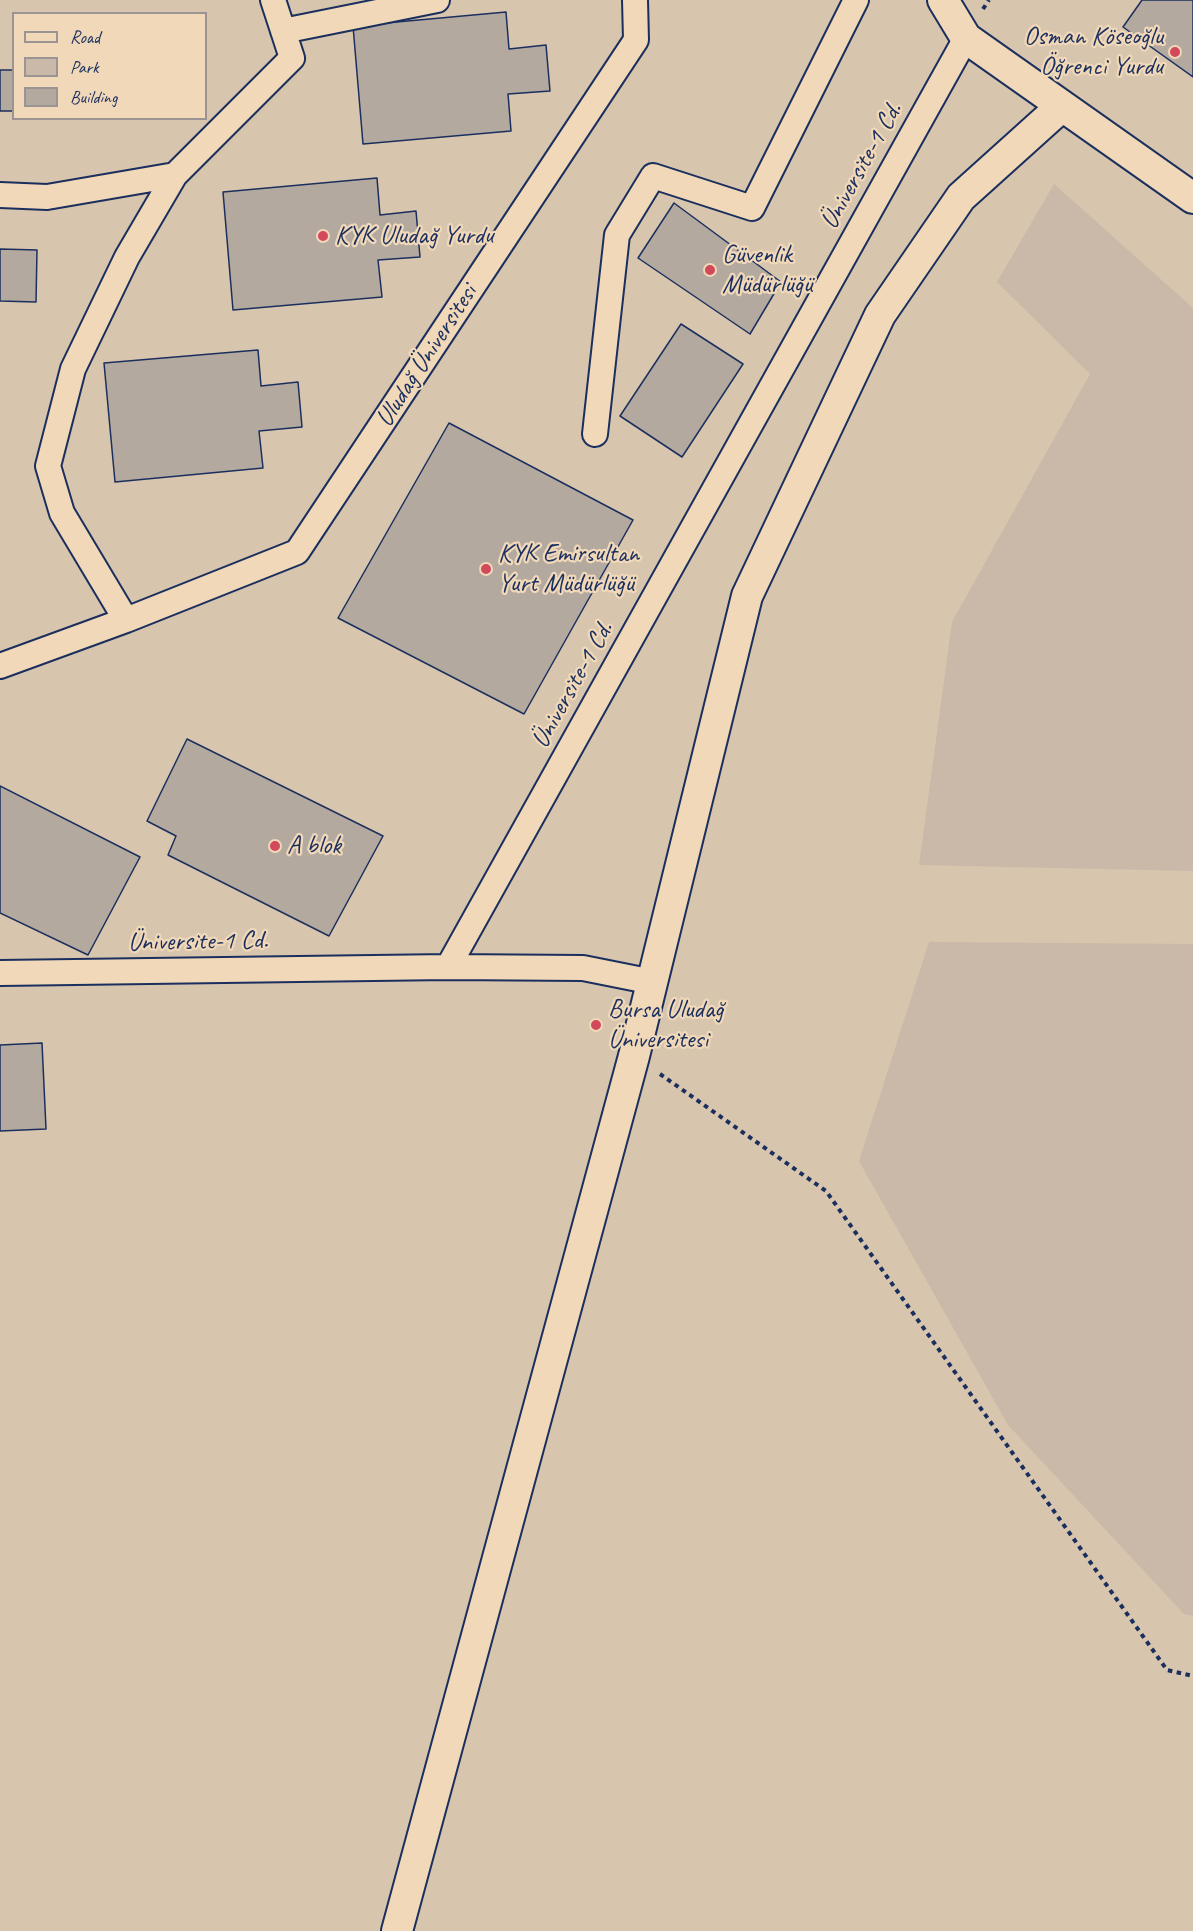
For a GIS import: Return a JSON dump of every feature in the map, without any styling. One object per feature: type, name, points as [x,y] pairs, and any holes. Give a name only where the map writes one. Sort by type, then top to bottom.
[{"type":"street","points":[[126,620],[62,513],[48,466],[73,369],[127,257],[175,175],[292,58],[273,0]]},
{"type":"street","points":[[283,31],[437,0]]},
{"type":"street","name":"Uludağ Üniversitesi","points":[[0,666],[126,620],[297,552],[636,40],[635,0]]},
{"type":"street","points":[[595,434],[617,235],[652,176],[752,208],[856,0]]},
{"type":"street","points":[[943,0],[966,38],[1193,198]]},
{"type":"street","name":"Üniversite-1 Cd.","points":[[0,974],[448,967],[966,38]]},
{"type":"street","points":[[397,1931],[634,1056],[747,596],[880,315],[961,197],[1062,106]]},
{"type":"street","points":[[0,195],[47,197],[175,175]]},
{"type":"street","points":[[448,967],[583,968],[652,982]]},
{"type":"path","points":[[634,1056],[826,1191],[1167,1670],[1193,1676]]},
{"type":"shaded area","name":"Bursa Uludağ Üniversitesi","points":[[0,0],[1193,0],[1193,1931],[0,1931]]},
{"type":"green space","points":[[1054,184],[1193,308],[1193,871],[919,865],[952,622],[1090,374],[997,282]]},
{"type":"green space","points":[[929,942],[1193,944],[1193,1616],[1184,1614],[1008,1425],[859,1161]]},
{"type":"building","name":"Osman Köseoğlu Öğrenci Yurdu","points":[[1142,0],[1193,0],[1193,77],[1123,27]]},
{"type":"building","name":"KYK Uludağ Yurdu","points":[[506,12],[509,49],[546,45],[550,91],[508,94],[511,131],[363,144],[353,26]]},
{"type":"building","points":[[0,70],[12,70],[12,111],[0,111]]},
{"type":"building","name":"KYK Uludağ Yurdu","points":[[377,178],[380,215],[416,211],[420,257],[378,260],[382,297],[233,310],[223,192]]},
{"type":"building","name":"Güvenlik Müdürlüğü","points":[[674,203],[781,282],[750,334],[638,258]]},
{"type":"building","points":[[0,249],[37,250],[36,302],[0,301]]},
{"type":"building","name":"Güvenlik Müdürlüğü","points":[[681,324],[743,364],[682,457],[620,416]]},
{"type":"building","points":[[258,350],[261,386],[298,382],[302,427],[259,431],[263,468],[115,482],[104,363]]},
{"type":"building","name":"KYK Emirsultan Yurt Müdürlüğü","points":[[449,423],[633,520],[524,714],[338,618]]},
{"type":"building","name":"A blok","points":[[187,739],[383,836],[329,936],[168,855],[176,836],[147,821]]},
{"type":"building","points":[[0,786],[140,857],[88,955],[0,913]]},
{"type":"building","points":[[42,1043],[46,1129],[0,1131],[0,1045]]},
{"type":"place","name":"Osman Köseoğlu Öğrenci Yurdu","points":[[1175,52]]},
{"type":"place","name":"KYK Uludağ Yurdu","points":[[323,236]]},
{"type":"place","name":"Güvenlik Müdürlüğü","points":[[710,270]]},
{"type":"place","name":"KYK Emirsultan Yurt Müdürlüğü","points":[[486,569]]},
{"type":"place","name":"A blok","points":[[275,846]]},
{"type":"place","name":"Bursa Uludağ Üniversitesi","points":[[596,1025]]}]
